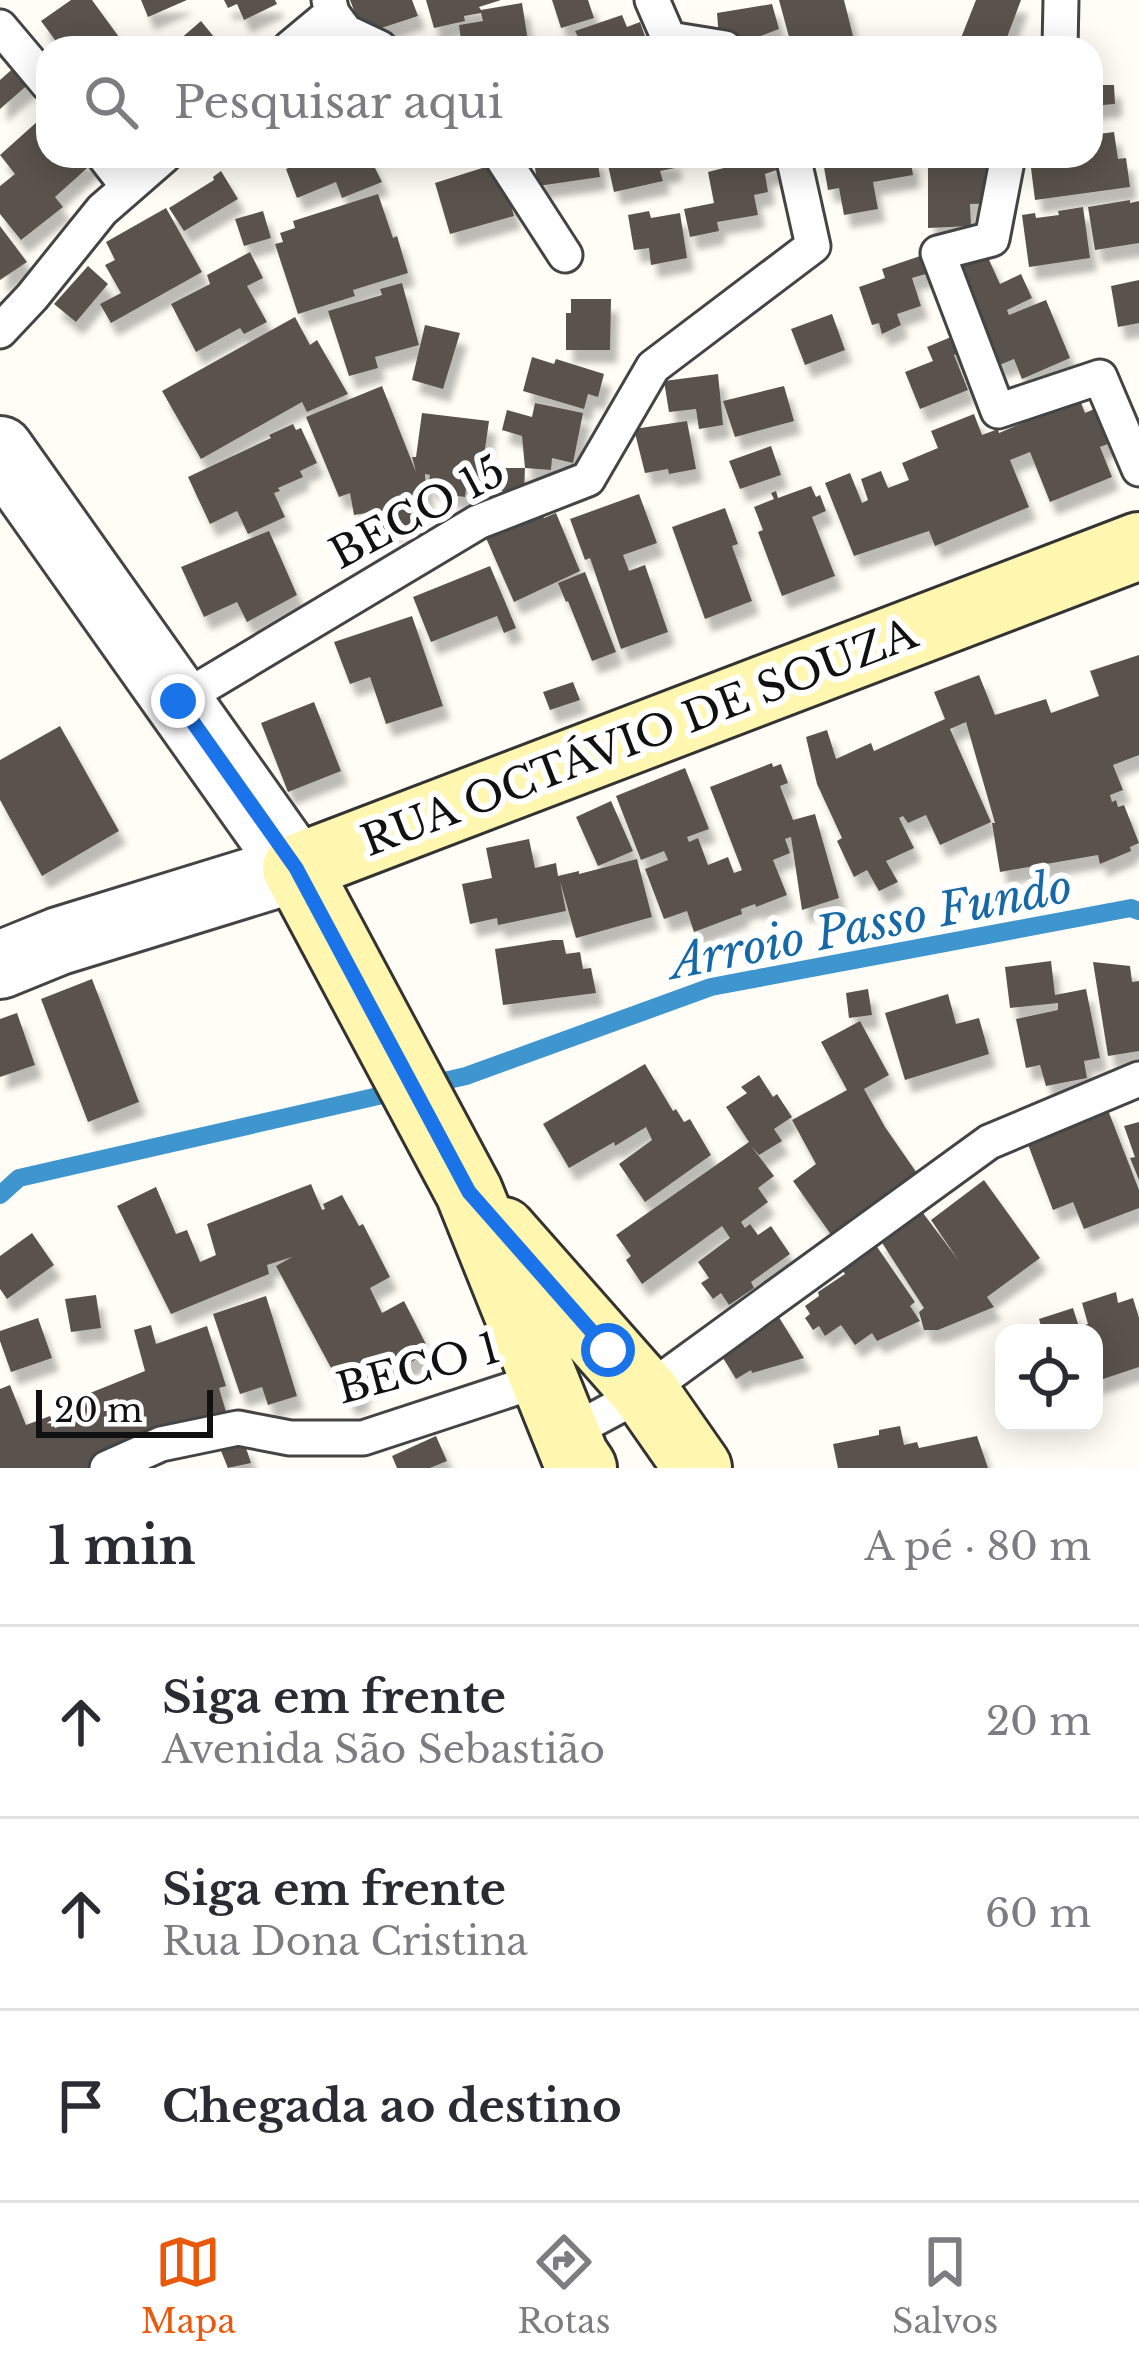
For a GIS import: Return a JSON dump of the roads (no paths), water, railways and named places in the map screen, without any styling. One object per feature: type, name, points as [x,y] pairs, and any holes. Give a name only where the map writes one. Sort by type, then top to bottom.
[{"type":"street","points":[[0,450],[296,868],[469,1192],[565,1428]]},
{"type":"street","name":"RUA OCTÁVIO DE SOUZA","points":[[0,965],[58,941],[296,868],[1139,546]]},
{"type":"street","points":[[469,1192],[626,1371],[698,1468]]},
{"type":"lane","points":[[652,0],[668,36]]},
{"type":"lane","points":[[1060,36],[1061,0]]},
{"type":"lane","points":[[301,36],[330,6],[346,32],[354,36]]},
{"type":"lane","points":[[0,27],[36,70]]},
{"type":"lane","points":[[113,168],[128,187]]},
{"type":"lane","points":[[0,331],[102,210],[150,168]]},
{"type":"lane","points":[[509,168],[565,255]]},
{"type":"lane","name":"BECO 15","points":[[178,701],[478,522],[588,478],[653,367],[812,246],[796,168]]},
{"type":"lane","points":[[1006,168],[992,239],[938,253],[998,411],[1100,377],[1139,469]]},
{"type":"lane","points":[[565,1428],[626,1371],[989,1142],[1139,1079]]},
{"type":"lane","name":"BECO 1","points":[[107,1468],[160,1444],[238,1429],[290,1438],[363,1438],[565,1428],[626,1371]]},
{"type":"waterway","name":"Arroio Passo Fundo","points":[[0,1195],[19,1178],[466,1076],[711,987],[1131,908],[1139,911]]}]
